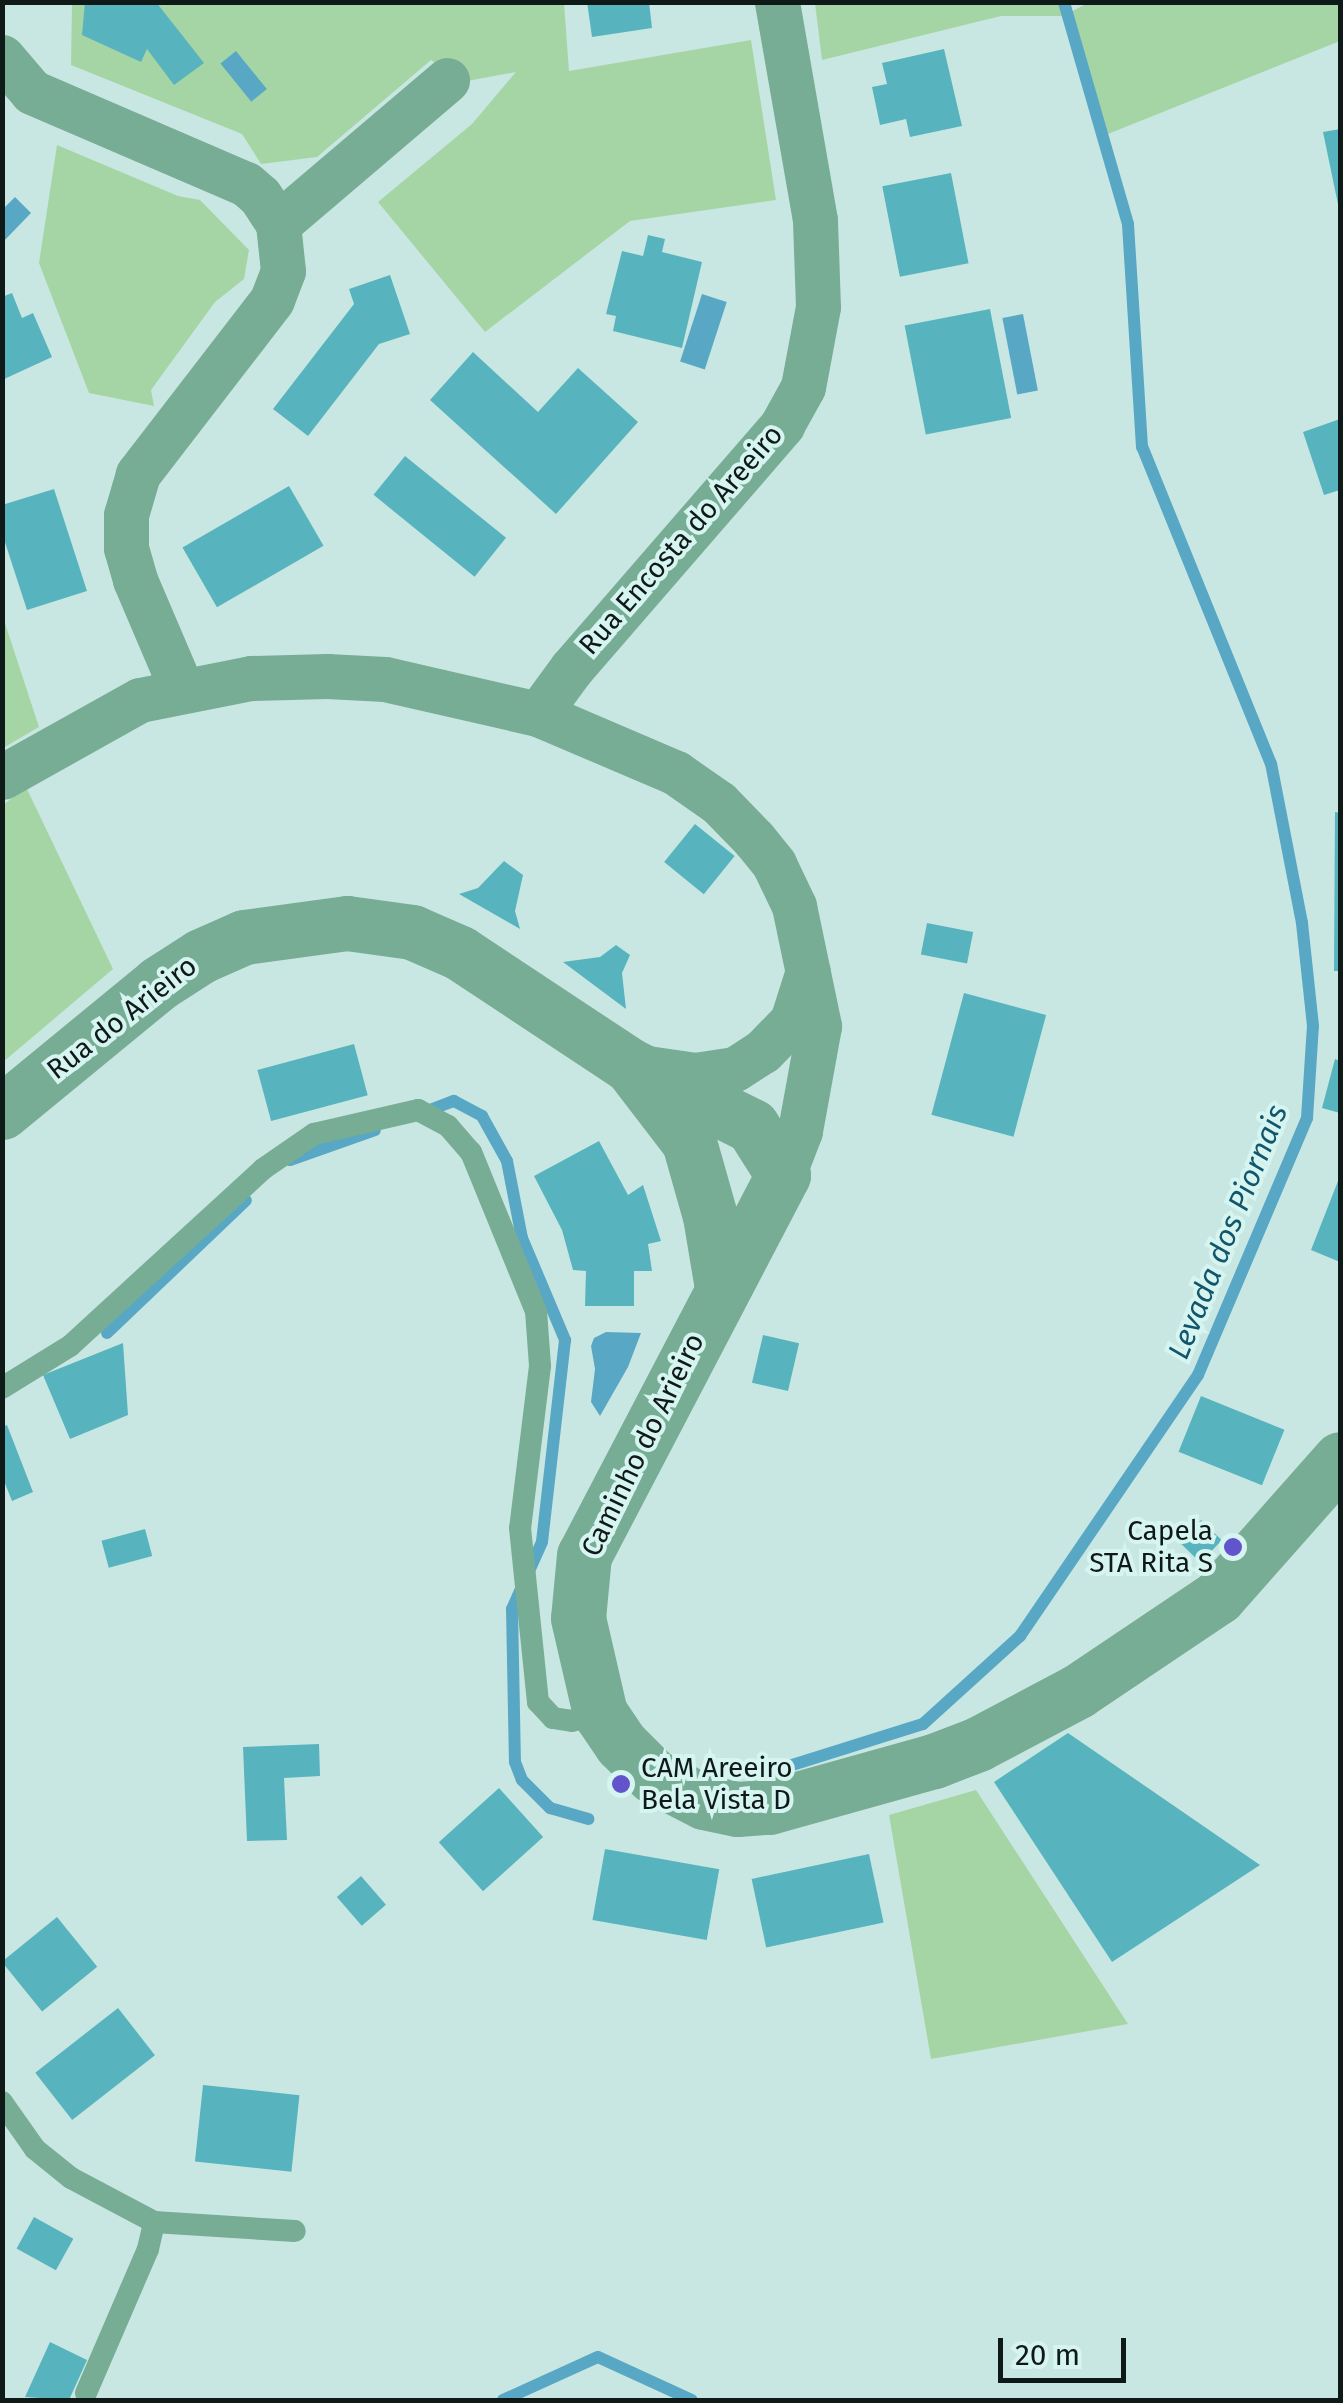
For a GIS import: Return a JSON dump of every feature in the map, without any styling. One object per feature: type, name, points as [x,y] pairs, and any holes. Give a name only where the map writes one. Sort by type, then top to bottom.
[{"type":"street","name":"Rua Encosta do Areeiro","points":[[538,714],[571,670],[782,425],[803,387],[818,307],[815,220],[777,2]]},
{"type":"street","points":[[2,57],[32,92],[246,184],[260,196],[278,224],[283,271],[272,300],[138,474],[126,514],[126,548],[135,580],[182,690]]},
{"type":"street","points":[[278,224],[447,80]]},
{"type":"street","name":"Caminho do Arieiro","points":[[2,777],[140,700],[251,678],[385,678],[538,714],[676,773],[718,802],[774,864],[794,906],[819,1026],[800,1130],[783,1175],[584,1555],[578,1618],[600,1713],[621,1744],[653,1776],[704,1802],[737,1808],[769,1807],[934,1761],[978,1744],[1078,1691],[1218,1597],[1340,1459]]},
{"type":"street","name":"Rua do Arieiro","points":[[2,1112],[158,983],[201,956],[244,937],[304,926],[347,924],[412,932],[460,953],[629,1064],[752,1126],[783,1175]]},
{"type":"street","points":[[629,1064],[694,1075],[734,1068],[763,1051],[792,1021],[809,969]]},
{"type":"street","name":"Rua do Arieiro","points":[[629,1064],[690,1142],[715,1156],[783,1175]]},
{"type":"street","name":"Rua do Arieiro","points":[[690,1142],[710,1216],[722,1288]]},
{"type":"lane","points":[[2,1388],[70,1346],[263,1169],[314,1134],[418,1110],[448,1126],[471,1152],[536,1311],[540,1366],[520,1528],[538,1702],[553,1718],[572,1721],[600,1713]]},
{"type":"lane","points":[[2,2102],[35,2149],[70,2178],[154,2222],[295,2232]]},
{"type":"lane","points":[[86,2394],[148,2249],[154,2222]]},
{"type":"green space","points":[[1090,2],[1340,3],[1340,41],[1098,138],[1064,16],[1001,16],[822,60],[815,3],[1060,3],[1065,15]]},
{"type":"green space","points":[[72,3],[564,3],[569,71],[751,40],[776,200],[630,221],[485,332],[378,202],[472,124],[516,72],[462,82],[431,60],[317,157],[261,164],[242,134],[71,65]]},
{"type":"green space","points":[[57,145],[178,196],[200,200],[249,250],[244,279],[215,302],[151,390],[154,406],[89,393],[39,263]]},
{"type":"green space","points":[[2,614],[39,727],[3,748],[2,748]]},
{"type":"green space","points":[[26,787],[113,969],[3,1062],[3,805]]},
{"type":"green space","points":[[976,1790],[1128,2024],[931,2059],[889,1815]]},
{"type":"water","points":[[236,51],[267,89],[251,102],[220,64]]},
{"type":"water","points":[[15,197],[31,213],[3,242],[3,209]]},
{"type":"water","points":[[702,294],[727,302],[705,370],[680,362]]},
{"type":"water","points":[[1023,314],[1038,391],[1017,395],[1002,318]]},
{"type":"water","points":[[606,1332],[641,1333],[628,1367],[600,1416],[591,1402],[595,1369],[591,1346],[594,1338]]},
{"type":"building","points":[[85,2],[156,2],[204,63],[174,85],[147,49],[141,62],[82,35]]},
{"type":"building","points":[[587,2],[649,2],[652,28],[592,37]]},
{"type":"building","points":[[944,49],[962,126],[910,137],[906,119],[880,125],[872,87],[887,84],[882,63]]},
{"type":"building","points":[[1340,129],[1340,208],[1339,209],[1323,132]]},
{"type":"building","points":[[951,173],[969,263],[900,277],[882,186]]},
{"type":"building","points":[[648,235],[665,239],[662,252],[702,262],[682,348],[613,331],[616,316],[606,314],[622,251],[643,256]]},
{"type":"building","points":[[390,275],[410,334],[379,344],[308,436],[273,409],[354,304],[349,289]]},
{"type":"building","points":[[12,293],[22,318],[33,313],[52,357],[2,380],[2,297]]},
{"type":"building","points":[[990,309],[1011,418],[926,435],[905,326]]},
{"type":"building","points":[[473,352],[538,412],[578,368],[638,422],[556,514],[430,400]]},
{"type":"building","points":[[1340,419],[1340,490],[1324,495],[1303,432]]},
{"type":"building","points":[[405,456],[506,538],[475,577],[374,495]]},
{"type":"building","points":[[289,486],[324,546],[217,607],[182,548]]},
{"type":"building","points":[[54,489],[87,591],[27,610],[2,533],[2,505]]},
{"type":"building","points":[[1335,812],[1340,813],[1340,971],[1334,971]]},
{"type":"building","points":[[695,824],[735,856],[704,894],[664,862]]},
{"type":"building","points":[[504,861],[523,875],[515,911],[520,929],[459,894],[478,888]]},
{"type":"building","points":[[927,923],[973,932],[967,963],[921,954]]},
{"type":"building","points":[[616,945],[630,955],[622,973],[626,1009],[563,962],[600,957]]},
{"type":"building","points":[[964,993],[1046,1015],[1013,1137],[931,1115]]},
{"type":"building","points":[[354,1044],[368,1095],[271,1121],[257,1070]]},
{"type":"building","points":[[1335,1059],[1340,1061],[1340,1113],[1322,1108]]},
{"type":"building","points":[[599,1141],[628,1195],[643,1185],[661,1241],[648,1244],[652,1271],[634,1271],[634,1306],[585,1306],[586,1271],[573,1270],[562,1230],[534,1176]]},
{"type":"building","points":[[1340,1176],[1340,1262],[1311,1250]]},
{"type":"building","points":[[763,1335],[799,1343],[788,1391],[752,1383]]},
{"type":"building","points":[[123,1343],[128,1415],[70,1439],[43,1375]]},
{"type":"building","points":[[1201,1396],[1284,1430],[1262,1485],[1179,1452]]},
{"type":"building","points":[[7,1425],[33,1492],[12,1501],[2,1476],[2,1427]]},
{"type":"building","points":[[1201,1520],[1222,1540],[1200,1562],[1179,1542]]},
{"type":"building","points":[[145,1529],[152,1556],[109,1568],[102,1541]]},
{"type":"building","points":[[1068,1733],[1260,1865],[1112,1962],[994,1782]]},
{"type":"building","points":[[319,1744],[320,1776],[284,1778],[287,1840],[247,1841],[243,1747]]},
{"type":"building","points":[[499,1788],[543,1837],[483,1891],[439,1842]]},
{"type":"building","points":[[605,1849],[719,1869],[707,1940],[592,1920]]},
{"type":"building","points":[[869,1854],[884,1922],[766,1947],[752,1879]]},
{"type":"building","points":[[361,1876],[386,1905],[362,1926],[337,1897]]},
{"type":"building","points":[[57,1917],[97,1967],[42,2011],[2,1962]]},
{"type":"building","points":[[118,2008],[155,2055],[72,2120],[35,2073]]},
{"type":"building","points":[[203,2085],[299,2095],[291,2172],[195,2162]]},
{"type":"building","points":[[34,2217],[73,2239],[56,2270],[17,2248]]},
{"type":"building","points":[[50,2342],[87,2360],[69,2400],[25,2397]]},
{"type":"waterway","name":"Levada dos Piornais","points":[[773,1771],[923,1724],[1020,1636],[1198,1375],[1307,1118],[1313,1026],[1302,923],[1271,764],[1142,447],[1128,224],[1064,2]]},
{"type":"waterway","name":"Levada dos Piornais","points":[[422,1113],[454,1101],[482,1116],[507,1161],[522,1238],[565,1340],[542,1542],[512,1609],[515,1762],[522,1780],[550,1808],[588,1819]]},
{"type":"waterway","name":"Levada dos Piornais","points":[[290,1160],[375,1130]]},
{"type":"waterway","name":"Levada dos Piornais","points":[[107,1333],[246,1200]]},
{"type":"waterway","points":[[503,2400],[598,2357],[692,2400]]},
{"type":"place","name":"Capela STA Rita S","points":[[1233,1547]]},
{"type":"place","name":"CAM Areeiro Bela Vista D","points":[[621,1784]]}]
